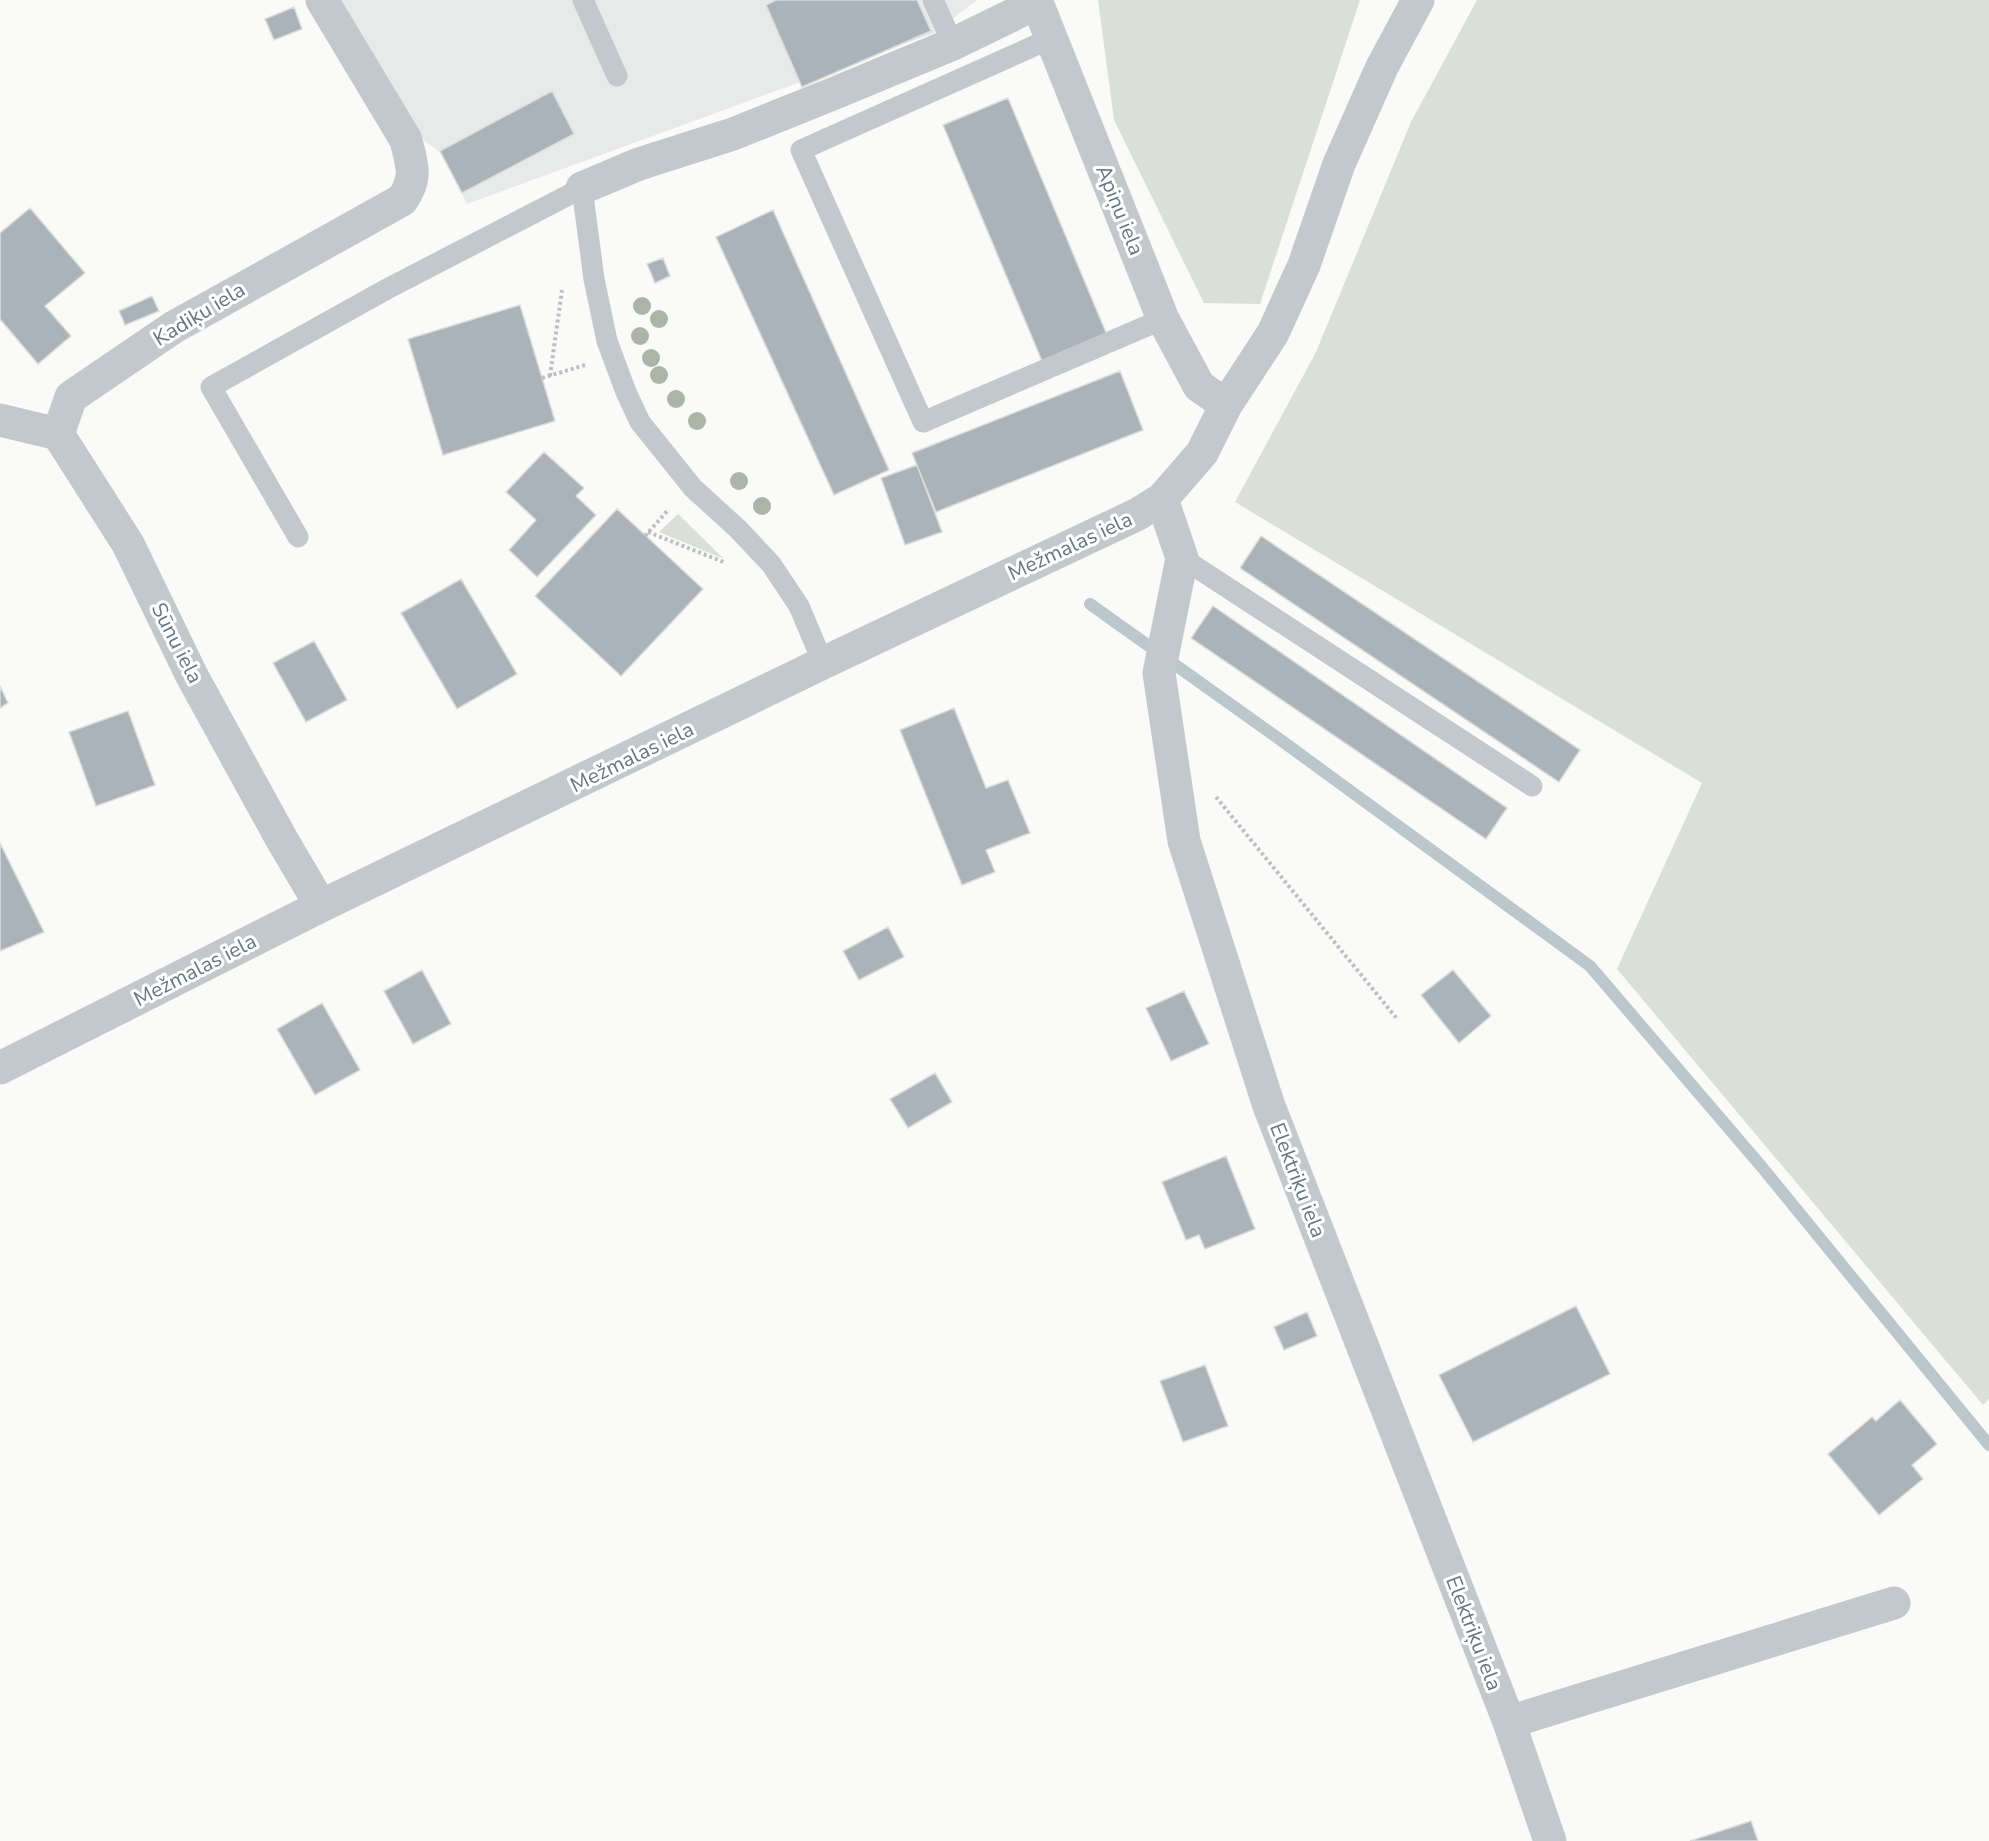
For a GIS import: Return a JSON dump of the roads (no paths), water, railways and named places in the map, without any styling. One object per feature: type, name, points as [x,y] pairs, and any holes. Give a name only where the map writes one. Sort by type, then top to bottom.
[{"type":"street","name":"Kadiķu iela","points":[[58,434],[70,398],[174,327],[402,200],[412,186],[412,166],[406,140],[322,0]]},
{"type":"street","name":"Mežmalas iela","points":[[0,1068],[321,906],[1138,514],[1162,499],[1202,453],[1226,405],[1273,333],[1304,265],[1339,164],[1382,67],[1418,0]]},
{"type":"street","points":[[582,188],[639,164],[733,134],[953,44],[1036,1]]},
{"type":"street","name":"Apiņu iela","points":[[1036,1],[1163,319],[1199,386],[1226,405]]},
{"type":"street","points":[[0,420],[58,434]]},
{"type":"street","name":"Sūnu iela","points":[[58,434],[128,544],[192,676],[321,906]]},
{"type":"street","points":[[1162,499],[1182,558]]},
{"type":"street","name":"Elektriķu iela","points":[[1182,558],[1159,673],[1184,841],[1269,1106],[1509,1722],[1550,1841]]},
{"type":"street","points":[[1509,1722],[1894,1604]]},
{"type":"lane","points":[[583,0],[617,76]]},
{"type":"lane","points":[[933,0],[953,44]]},
{"type":"lane","points":[[1052,38],[801,150],[922,422],[1163,319]]},
{"type":"lane","points":[[298,537],[211,387],[387,289],[582,188],[594,279],[607,341],[640,422],[693,488],[738,529],[771,564],[799,606],[824,663]]},
{"type":"lane","points":[[1182,558],[1532,786]]},
{"type":"waterway","points":[[1090,604],[1590,966],[1761,1166],[1989,1445]]}]
